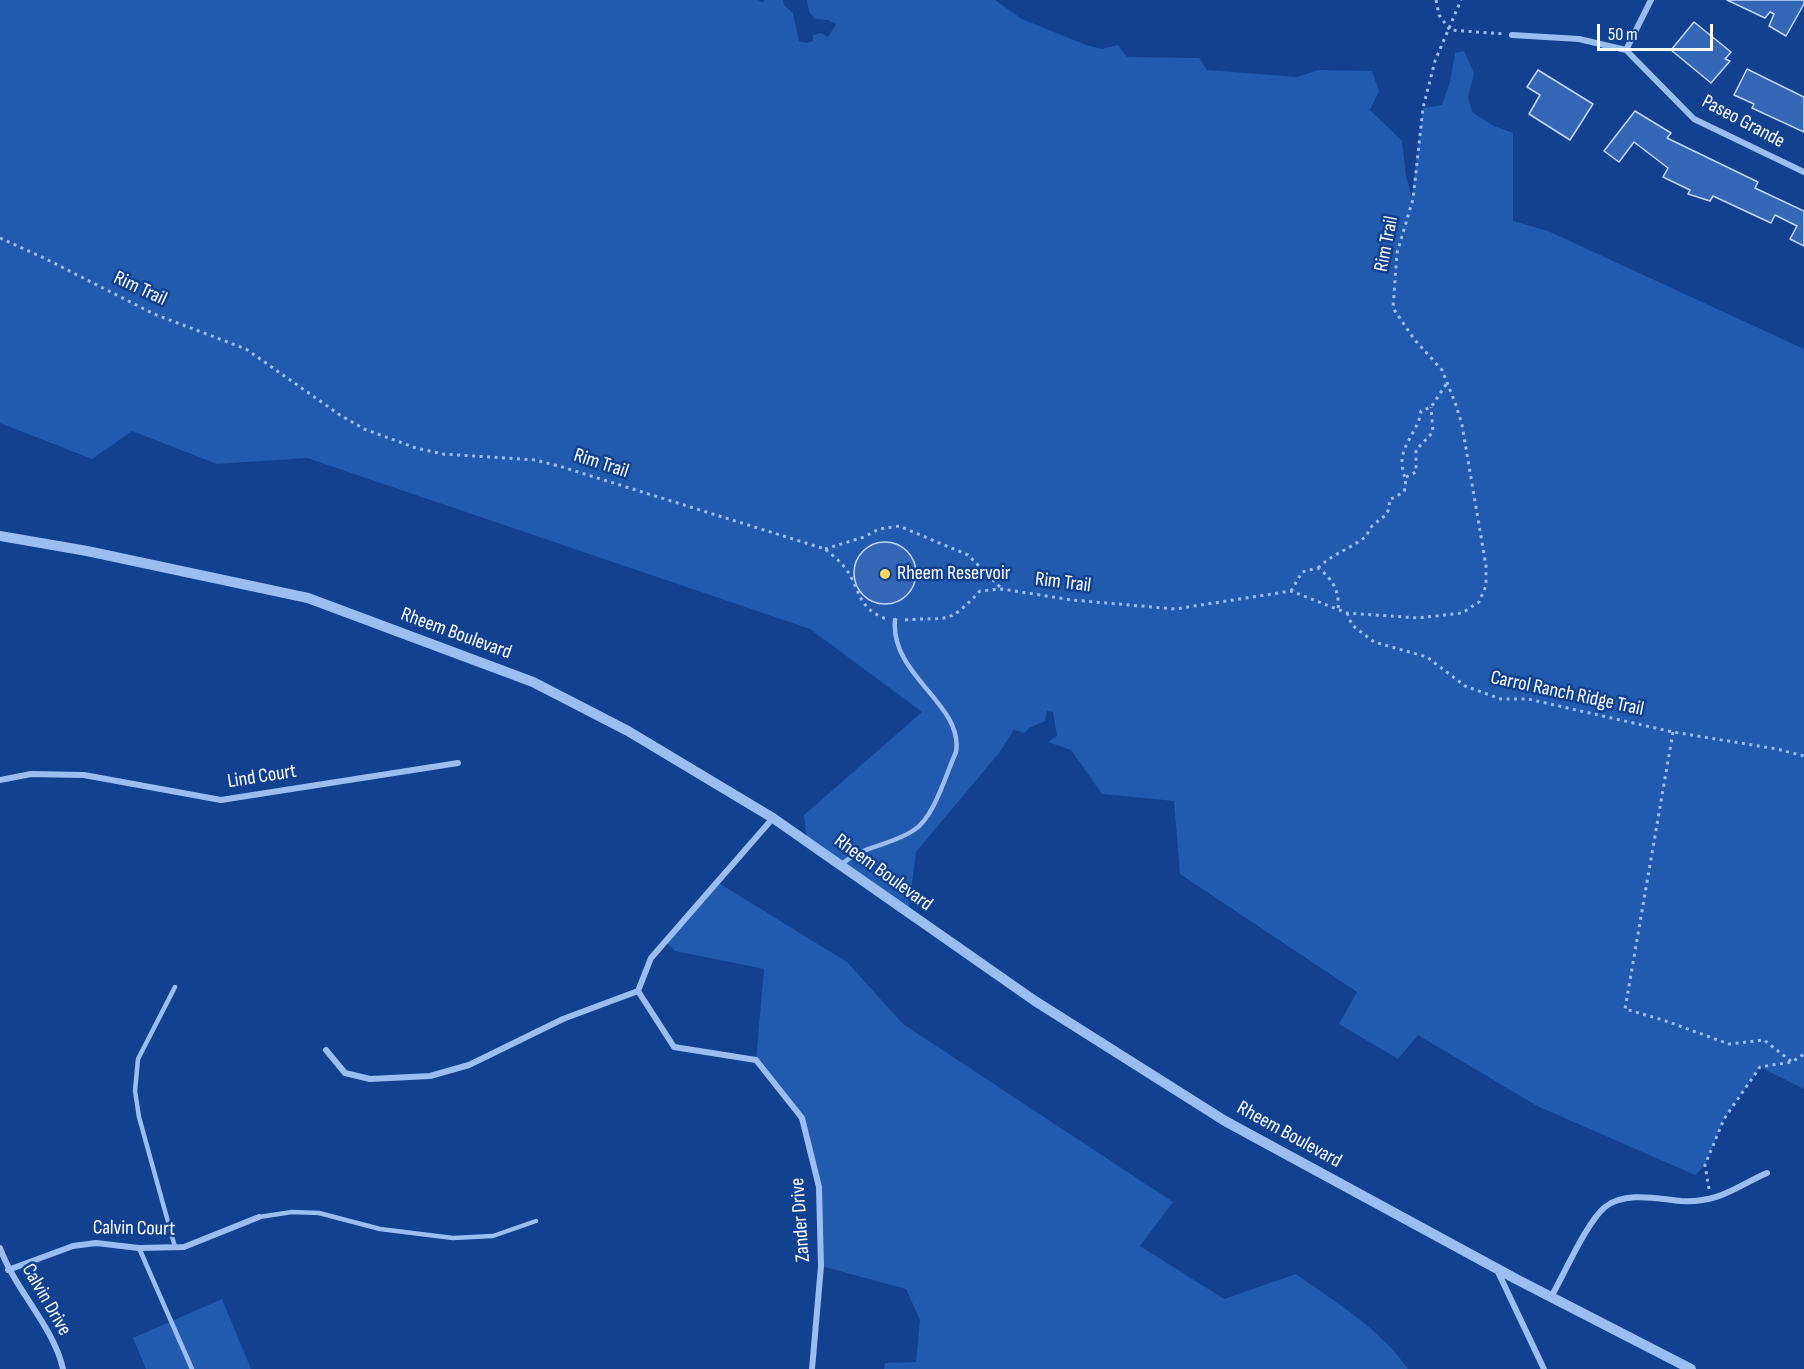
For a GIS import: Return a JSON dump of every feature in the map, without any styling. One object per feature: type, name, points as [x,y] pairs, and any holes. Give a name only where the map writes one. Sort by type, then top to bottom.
[{"type":"street","points":[[1512,35],[1579,39],[1626,50],[1651,0]]},
{"type":"street","name":"Paseo Grande","points":[[1626,50],[1694,119],[1804,172]]},
{"type":"street","name":"Rheem Boulevard","points":[[0,536],[87,550],[308,598],[533,682],[628,731],[773,818],[842,864],[917,921],[1025,994],[1225,1121],[1551,1297],[1691,1369]]},
{"type":"street","name":"Lind Court","points":[[0,780],[32,774],[84,776],[221,800],[458,763]]},
{"type":"street","points":[[326,1050],[345,1073],[370,1079],[430,1076],[470,1065],[563,1019],[638,991],[651,958],[773,818]]},
{"type":"street","name":"Zander Drive","points":[[638,991],[674,1047],[756,1060],[802,1118],[819,1187],[821,1266],[812,1369]]},
{"type":"street","points":[[1551,1297],[1589,1228],[1608,1204],[1620,1199],[1640,1198],[1711,1200],[1732,1193],[1767,1173]]},
{"type":"street","name":"Calvin Court","points":[[8,1270],[73,1246],[96,1243],[139,1248],[184,1247],[259,1217]]},
{"type":"street","name":"Calvin Drive","points":[[0,1248],[8,1270],[51,1341],[63,1369]]},
{"type":"street","points":[[1497,1268],[1544,1369]]},
{"type":"lane","points":[[842,864],[853,854],[914,831],[924,822],[958,743],[954,730],[932,695],[917,681],[903,658],[895,635],[896,620]]},
{"type":"lane","points":[[175,1247],[161,1187],[139,1117],[135,1091],[138,1059],[176,987]]},
{"type":"lane","points":[[259,1217],[292,1212],[319,1212],[380,1229],[453,1238],[493,1236],[536,1221]]},
{"type":"lane","points":[[139,1248],[192,1369]]},
{"type":"path","points":[[1436,0],[1439,15],[1450,30],[1512,35]]},
{"type":"path","name":"Rim Trail","points":[[0,238],[154,314],[246,349],[340,415],[364,429],[443,454],[543,462],[825,549],[846,570],[858,597],[884,618],[896,620],[955,616],[980,591],[1002,590],[1072,600],[1175,609],[1216,605],[1254,595],[1291,591],[1347,613],[1418,618],[1462,613],[1479,602],[1486,586],[1486,566],[1462,425],[1442,370],[1413,339],[1393,308],[1397,254],[1413,199],[1423,108],[1435,61],[1461,0]]},
{"type":"path","points":[[1291,591],[1302,572],[1318,568],[1329,557],[1366,535],[1373,525],[1383,519],[1390,508],[1389,500],[1404,492],[1406,477],[1402,464],[1408,441],[1420,421],[1421,411],[1431,407],[1447,383]]},
{"type":"path","points":[[1406,477],[1416,471],[1416,450],[1433,432],[1431,407]]},
{"type":"path","points":[[825,549],[864,537],[879,529],[899,526],[968,555],[1002,590]]},
{"type":"path","points":[[1318,568],[1330,576],[1335,587],[1338,609]]},
{"type":"path","name":"Carrol Ranch Ridge Trail","points":[[1347,613],[1352,625],[1374,642],[1426,657],[1465,686],[1501,699],[1528,699],[1673,732],[1777,748],[1804,756]]},
{"type":"path","points":[[1673,732],[1625,1009],[1729,1044],[1764,1040],[1792,1062]]},
{"type":"path","points":[[1711,1200],[1705,1165],[1724,1119],[1760,1067],[1792,1062],[1804,1054]]},
{"type":"shaded area","points":[[0,0],[758,0],[763,3],[764,0],[783,0],[784,5],[793,13],[799,41],[807,43],[813,41],[813,35],[821,33],[828,37],[836,24],[828,20],[815,19],[809,12],[807,0],[995,0],[1022,19],[1086,45],[1102,49],[1118,45],[1127,57],[1199,58],[1207,70],[1297,77],[1318,70],[1372,71],[1379,91],[1370,110],[1402,141],[1406,177],[1412,197],[1423,108],[1442,105],[1450,82],[1455,53],[1464,51],[1474,73],[1468,97],[1472,112],[1494,126],[1513,133],[1513,221],[1548,231],[1804,349],[1804,1089],[1760,1067],[1724,1119],[1705,1165],[1695,1175],[1537,1106],[1418,1035],[1398,1059],[1339,1024],[1357,992],[1180,874],[1174,801],[1102,794],[1071,750],[1048,742],[1057,736],[1053,712],[1047,711],[1045,721],[1029,728],[1025,733],[1014,730],[999,753],[916,852],[908,914],[807,841],[804,815],[922,712],[810,629],[307,458],[217,464],[132,431],[92,459],[0,423]]},
{"type":"shaded area","points":[[717,882],[847,962],[903,1024],[1173,1202],[1140,1246],[1224,1299],[1296,1274],[1371,1329],[1385,1341],[1408,1369],[884,1369],[885,1363],[916,1362],[920,1320],[906,1289],[821,1266],[819,1187],[802,1118],[756,1060],[764,969],[675,951],[665,941]]},
{"type":"shaded area","points":[[222,1299],[251,1369],[146,1369],[133,1338]]},
{"type":"building","points":[[1727,0],[1804,0],[1804,4],[1786,36],[1769,26],[1774,14],[1770,12],[1765,18]]},
{"type":"building","points":[[1694,22],[1731,52],[1725,59],[1730,61],[1711,83],[1671,50]]},
{"type":"building","points":[[1747,69],[1804,97],[1804,132],[1752,108],[1754,104],[1734,95]]},
{"type":"building","points":[[1538,70],[1593,104],[1570,140],[1529,114],[1540,95],[1527,87]]},
{"type":"building","points":[[1635,111],[1671,133],[1667,138],[1758,182],[1755,188],[1804,211],[1804,246],[1790,239],[1797,226],[1775,215],[1771,223],[1713,196],[1710,201],[1688,194],[1690,190],[1663,177],[1668,168],[1634,142],[1619,162],[1604,151]]},
{"type":"building","name":"Rheem Reservoir","points":[[885,542],[902,547],[907,551],[911,556],[916,573],[911,590],[907,595],[902,599],[885,604],[868,599],[863,595],[859,590],[854,573],[859,556],[863,551],[868,547]]},
{"type":"place","name":"Rheem Reservoir","points":[[885,574]]}]
